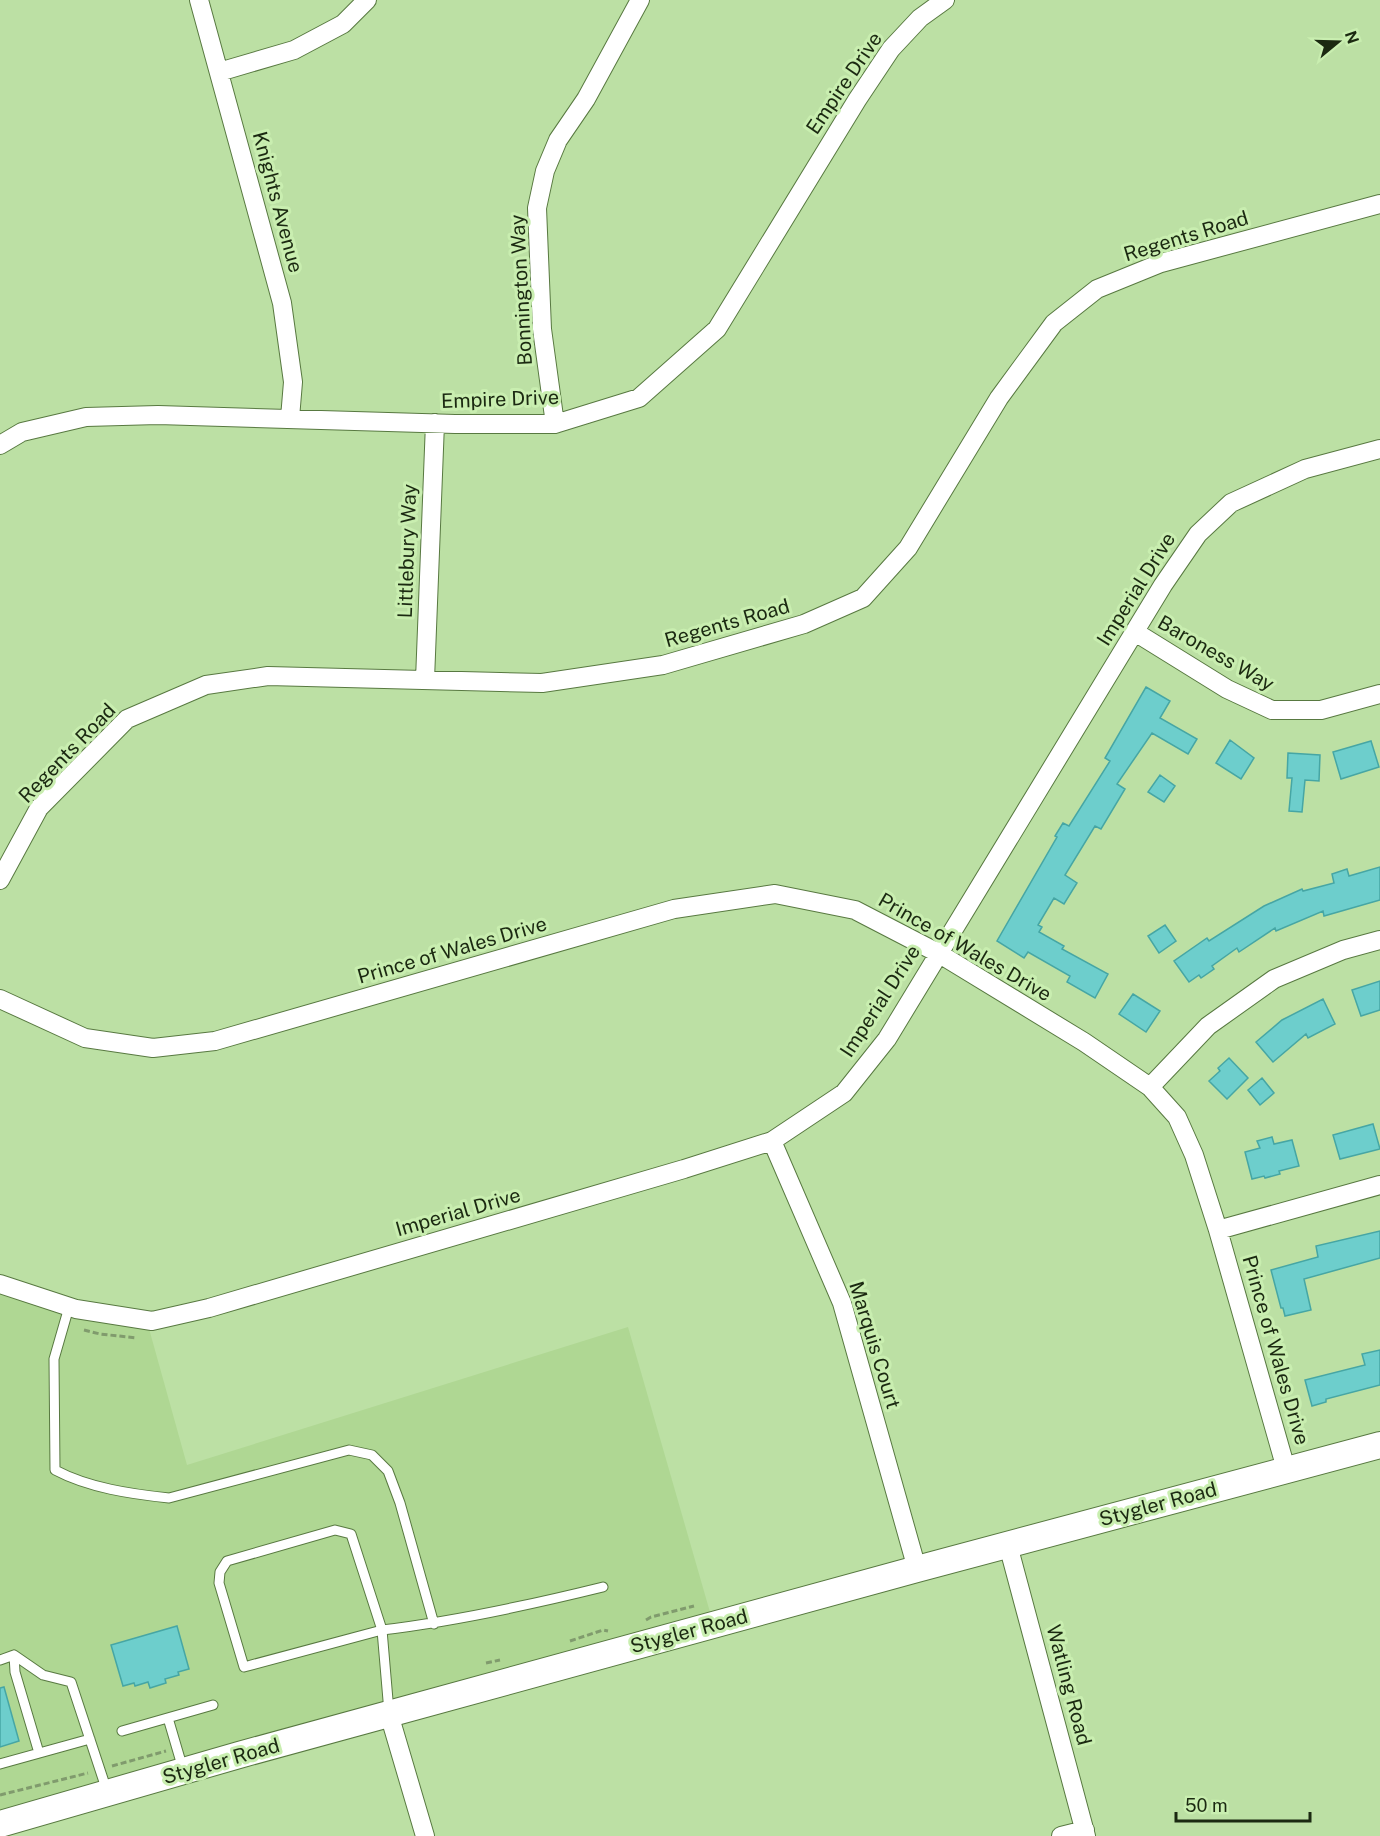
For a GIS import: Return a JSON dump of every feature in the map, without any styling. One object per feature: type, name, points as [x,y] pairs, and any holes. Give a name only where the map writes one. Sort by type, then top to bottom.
[{"type":"main road","name":"Stygler Road","points":[[0,1824],[389,1714],[1380,1445]]},
{"type":"street","name":"Knights Avenue","points":[[199,0],[282,303],[293,382],[290,418]]},
{"type":"street","points":[[219,72],[294,50],[343,24],[367,0]]},
{"type":"street","name":"Bonnington Way","points":[[555,424],[542,329],[537,208],[545,171],[558,140],[586,99],[640,0]]},
{"type":"street","name":"Empire Drive","points":[[0,445],[22,432],[86,417],[158,416],[555,424],[639,398],[717,329],[857,100],[891,49],[920,18],[945,0]]},
{"type":"street","name":"Regents Road","points":[[0,879],[39,808],[127,719],[206,685],[268,676],[542,683],[663,664],[804,624],[863,598],[908,548],[999,398],[1054,323],[1096,289],[1161,263],[1380,204]]},
{"type":"street","name":"Littlebury Way","points":[[425,680],[435,423]]},
{"type":"street","name":"Imperial Drive","points":[[0,1284],[69,1307],[152,1321],[209,1308],[684,1169],[772,1141],[844,1093],[887,1039],[1163,585],[1198,534],[1231,503],[1305,469],[1380,449]]},
{"type":"street","name":"Baroness Way","points":[[1136,632],[1227,689],[1272,710],[1321,710],[1380,694]]},
{"type":"street","name":"Prince of Wales Drive","points":[[0,999],[85,1038],[153,1048],[215,1041],[674,909],[776,894],[855,910],[938,953],[1084,1042],[1150,1087],[1177,1118],[1194,1155],[1218,1230],[1286,1469]]},
{"type":"street","points":[[1150,1087],[1208,1026],[1274,979],[1343,950],[1380,939]]},
{"type":"street","name":"Marquis Court","points":[[772,1141],[842,1303],[917,1569]]},
{"type":"street","points":[[1218,1230],[1380,1185]]},
{"type":"street","name":"Watling Road","points":[[1008,1545],[1085,1833]]},
{"type":"street","points":[[389,1714],[425,1836]]},
{"type":"street","points":[[1061,1836],[1085,1833]]},
{"type":"lane","points":[[69,1307],[54,1359],[55,1470],[74,1480],[145,1496],[169,1498],[349,1450],[372,1455],[388,1471],[396,1492],[434,1624]]},
{"type":"lane","points":[[389,1714],[382,1630],[351,1534],[335,1530],[227,1561],[220,1572],[219,1583],[244,1667],[382,1630],[434,1624],[512,1610],[603,1587]]},
{"type":"lane","points":[[0,1660],[14,1655]]},
{"type":"lane","points":[[14,1655],[43,1676],[71,1683],[108,1793]]},
{"type":"lane","points":[[14,1655],[15,1672],[39,1753]]},
{"type":"lane","points":[[122,1731],[213,1705]]},
{"type":"lane","points":[[168,1718],[183,1771]]},
{"type":"lane","points":[[0,1764],[90,1739]]},
{"type":"path","points":[[81,1329],[100,1334],[141,1338]]},
{"type":"path","points":[[639,1622],[700,1604]]},
{"type":"path","points":[[568,1641],[609,1630]]},
{"type":"path","points":[[481,1665],[505,1659]]},
{"type":"path","points":[[0,1795],[88,1773]]},
{"type":"shaded area","points":[[0,1287],[148,1325],[187,1465],[628,1327],[716,1633],[126,1798],[0,1836]]},
{"type":"building","points":[[1146,687],[1170,701],[1160,718],[1197,739],[1188,754],[1152,733],[1117,784],[1125,789],[1101,829],[1095,826],[1065,875],[1077,883],[1064,904],[1054,898],[1038,925],[1042,927],[1039,932],[1064,946],[1062,949],[1108,974],[1095,998],[1067,982],[1070,976],[1028,952],[1024,958],[997,941],[1063,823],[1069,826],[1110,761],[1105,758]]},
{"type":"building","points":[[1230,740],[1254,758],[1241,779],[1216,763]]},
{"type":"building","points":[[1371,741],[1379,767],[1341,779],[1333,752]]},
{"type":"building","points":[[1288,753],[1320,755],[1319,781],[1305,780],[1302,812],[1289,811],[1292,778],[1287,778]]},
{"type":"building","points":[[1160,775],[1175,786],[1164,802],[1148,792]]},
{"type":"building","points":[[1380,867],[1380,900],[1324,916],[1323,911],[1276,931],[1275,928],[1239,952],[1237,948],[1212,966],[1214,969],[1201,978],[1199,975],[1189,982],[1174,961],[1207,938],[1209,941],[1264,906],[1302,889],[1303,891],[1334,883],[1332,874],[1347,869],[1349,876]]},
{"type":"building","points":[[1165,925],[1176,941],[1159,953],[1148,936]]},
{"type":"building","points":[[1380,981],[1380,1010],[1361,1016],[1352,990]]},
{"type":"building","points":[[1133,994],[1160,1011],[1146,1032],[1119,1014]]},
{"type":"building","points":[[1323,999],[1335,1024],[1308,1038],[1306,1034],[1273,1062],[1256,1042],[1282,1020]]},
{"type":"building","points":[[1229,1058],[1248,1078],[1227,1099],[1209,1081]]},
{"type":"building","points":[[1262,1078],[1274,1093],[1260,1105],[1248,1090]]},
{"type":"building","points":[[1373,1124],[1380,1149],[1340,1159],[1333,1135]]},
{"type":"building","points":[[1272,1137],[1274,1144],[1292,1140],[1299,1166],[1279,1171],[1280,1174],[1252,1179],[1245,1152],[1260,1148],[1257,1141]]},
{"type":"building","points":[[1380,1231],[1380,1258],[1304,1279],[1311,1310],[1285,1316],[1271,1270],[1318,1257],[1316,1246]]},
{"type":"building","points":[[1380,1350],[1380,1385],[1326,1399],[1326,1402],[1312,1406],[1305,1380],[1365,1365],[1362,1354]]},
{"type":"building","points":[[177,1626],[189,1669],[165,1679],[166,1683],[150,1688],[148,1682],[135,1686],[134,1683],[123,1686],[111,1645]]},
{"type":"building","points":[[4,1687],[19,1741],[0,1747],[0,1688]]}]
